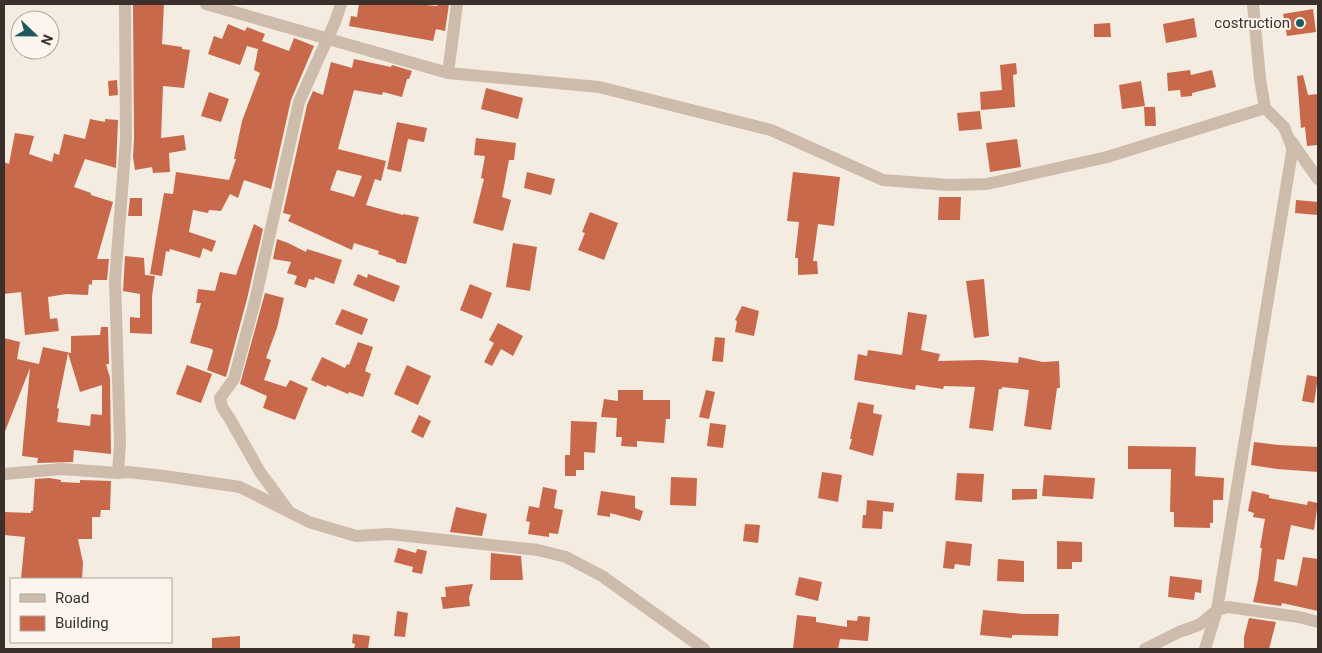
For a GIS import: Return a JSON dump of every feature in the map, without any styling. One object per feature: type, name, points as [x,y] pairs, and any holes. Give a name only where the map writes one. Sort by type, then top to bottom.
[{"type":"street","points":[[118,474],[120,434],[115,281],[126,139],[125,4]]},
{"type":"street","points":[[206,4],[448,73],[599,87],[771,130],[884,180],[949,185],[987,184],[1108,157],[1265,108]]},
{"type":"street","points":[[290,513],[260,472],[222,407],[220,398],[230,386],[236,371],[254,301],[299,102],[328,39],[341,4]]},
{"type":"street","points":[[448,73],[457,4]]},
{"type":"street","points":[[1205,649],[1217,610],[1292,152],[1292,147],[1284,128],[1265,108],[1252,4]]},
{"type":"street","points":[[1288,137],[1318,179]]},
{"type":"street","points":[[4,474],[61,469],[118,474],[128,472],[164,476],[240,487],[309,522],[356,536],[388,534],[538,550],[566,557],[602,576],[704,649]]},
{"type":"street","points":[[1145,649],[1179,632],[1199,625],[1217,610],[1228,607],[1299,617],[1318,622]]},
{"type":"building","points":[[133,4],[164,4],[162,44],[190,50],[184,88],[163,86],[161,138],[184,135],[186,150],[169,153],[170,172],[153,173],[152,167],[135,170],[133,157]]},
{"type":"building","points":[[359,4],[437,6],[438,4],[449,4],[445,31],[436,29],[433,41],[349,26],[351,16],[357,17]]},
{"type":"building","name":"costruction","points":[[1313,9],[1316,32],[1287,36],[1283,14]]},
{"type":"building","points":[[1194,18],[1197,37],[1166,43],[1163,24]]},
{"type":"building","points":[[1110,23],[1111,37],[1094,37],[1094,24]]},
{"type":"building","points":[[228,24],[245,31],[247,27],[265,34],[262,41],[289,51],[294,38],[314,46],[291,100],[271,189],[244,180],[238,198],[230,194],[221,211],[209,210],[208,213],[193,210],[189,232],[216,241],[212,252],[203,248],[200,258],[170,249],[169,252],[166,251],[162,276],[150,274],[164,193],[173,194],[176,172],[229,180],[236,159],[234,159],[242,121],[260,73],[254,70],[258,49],[247,46],[240,65],[208,54],[214,36],[222,39]]},
{"type":"building","points":[[354,59],[391,67],[392,65],[412,71],[409,79],[407,79],[402,97],[383,92],[382,95],[354,90],[338,149],[386,161],[381,181],[375,179],[366,205],[403,215],[419,217],[406,264],[378,254],[379,251],[354,243],[352,250],[288,221],[291,215],[283,213],[307,105],[313,91],[323,95],[331,62],[352,68]],"holes":[[[337,170],[362,176],[354,197],[330,190]]]},
{"type":"building","points":[[1016,63],[1017,74],[1013,75],[1015,107],[981,110],[980,92],[1002,90],[1000,65]]},
{"type":"building","points":[[1190,70],[1191,75],[1212,70],[1216,87],[1192,93],[1192,96],[1181,97],[1180,90],[1168,91],[1167,73]]},
{"type":"building","points":[[1303,75],[1308,95],[1318,94],[1318,145],[1307,146],[1305,127],[1301,128],[1297,76]]},
{"type":"building","points":[[117,80],[118,95],[109,96],[108,81]]},
{"type":"building","points":[[1141,81],[1145,106],[1122,109],[1119,85]]},
{"type":"building","points":[[486,88],[523,98],[518,119],[481,109]]},
{"type":"building","points":[[209,92],[229,99],[221,122],[201,116]]},
{"type":"building","points":[[1144,107],[1155,107],[1156,126],[1145,126]]},
{"type":"building","points":[[980,111],[982,129],[959,131],[957,113]]},
{"type":"building","points":[[90,119],[105,122],[105,119],[118,120],[116,168],[85,159],[74,187],[113,202],[97,259],[109,259],[107,280],[92,280],[92,285],[89,284],[88,295],[66,294],[48,297],[50,319],[57,318],[59,331],[25,335],[21,292],[4,294],[4,162],[9,164],[15,133],[34,136],[29,154],[52,162],[54,153],[59,155],[64,134],[85,139]]},
{"type":"building","points":[[397,122],[427,128],[424,142],[408,139],[401,172],[387,169]]},
{"type":"building","points":[[476,138],[516,143],[514,160],[509,160],[502,197],[511,200],[503,231],[473,223],[484,179],[481,178],[485,156],[474,155]]},
{"type":"building","points":[[1017,139],[1021,167],[990,172],[986,143]]},
{"type":"building","points":[[527,172],[555,179],[551,195],[524,188]]},
{"type":"building","points":[[793,172],[840,177],[834,226],[818,224],[813,261],[817,261],[818,274],[798,275],[798,258],[795,258],[799,222],[787,221]]},
{"type":"building","points":[[939,197],[961,197],[960,220],[938,220]]},
{"type":"building","points":[[130,198],[142,198],[142,216],[128,216]]},
{"type":"building","points":[[1296,200],[1318,202],[1318,215],[1295,213]]},
{"type":"building","points":[[590,212],[618,223],[604,260],[578,250],[585,233],[582,232]]},
{"type":"building","points":[[254,224],[263,229],[226,377],[207,370],[212,349],[190,343],[201,303],[196,303],[198,289],[215,291],[220,272],[236,275]]},
{"type":"building","points":[[277,239],[306,252],[307,249],[342,260],[334,284],[315,277],[314,280],[309,279],[306,288],[294,284],[297,276],[287,273],[291,262],[273,259]]},
{"type":"building","points":[[513,243],[537,247],[530,291],[506,287]]},
{"type":"building","points":[[125,256],[144,258],[145,275],[155,276],[152,296],[152,334],[130,333],[130,317],[140,318],[140,294],[123,291]]},
{"type":"building","points":[[358,274],[367,278],[368,274],[400,286],[394,302],[353,285]]},
{"type":"building","points":[[984,279],[989,336],[974,338],[966,281]]},
{"type":"building","points":[[470,284],[492,293],[482,319],[460,310]]},
{"type":"building","points":[[265,293],[284,298],[277,328],[266,358],[271,360],[264,380],[286,387],[290,380],[308,388],[295,420],[263,408],[267,396],[240,384]]},
{"type":"building","points":[[742,306],[759,311],[754,336],[735,332],[737,321],[735,320]]},
{"type":"building","points":[[342,309],[368,319],[362,335],[335,324]]},
{"type":"building","points":[[908,312],[927,315],[921,350],[940,354],[938,361],[982,360],[1018,363],[1019,357],[1043,362],[1059,361],[1060,388],[1057,388],[1051,430],[1024,426],[1029,390],[1002,387],[1002,389],[999,389],[993,431],[969,428],[975,387],[944,386],[943,389],[916,385],[915,390],[854,380],[858,354],[867,356],[868,350],[902,355]]},
{"type":"building","points":[[498,323],[523,336],[513,356],[501,349],[492,366],[484,362],[494,343],[489,340]]},
{"type":"building","points":[[101,327],[108,327],[109,364],[106,364],[110,378],[111,454],[74,450],[73,462],[37,463],[38,458],[22,456],[30,368],[4,434],[4,338],[20,342],[17,359],[39,364],[43,347],[71,353],[71,336],[100,335]],"holes":[[[68,353],[80,392],[102,385],[102,415],[91,414],[90,426],[57,422],[59,409],[57,408]]]},
{"type":"building","points":[[715,337],[725,338],[723,362],[712,361]]},
{"type":"building","points":[[358,342],[373,347],[365,371],[371,374],[363,397],[349,392],[348,394],[327,385],[326,387],[311,380],[322,357],[345,368],[347,364],[349,365]]},
{"type":"building","points":[[187,365],[212,374],[201,403],[176,394]]},
{"type":"building","points":[[407,365],[431,376],[418,405],[394,394]]},
{"type":"building","points":[[1307,375],[1318,377],[1314,403],[1302,401]]},
{"type":"building","points":[[618,390],[643,390],[643,400],[670,400],[670,419],[666,419],[664,443],[637,441],[637,447],[621,446],[622,437],[616,437],[617,418],[601,417],[604,399],[618,401]]},
{"type":"building","points":[[706,390],[715,392],[709,419],[699,417]]},
{"type":"building","points":[[858,402],[874,405],[873,413],[882,415],[873,456],[849,449]]},
{"type":"building","points":[[419,415],[431,421],[423,438],[411,432]]},
{"type":"building","points":[[571,421],[597,422],[595,453],[584,452],[584,470],[576,470],[576,476],[565,476],[565,455],[570,455]]},
{"type":"building","points":[[710,423],[726,425],[723,448],[707,446]]},
{"type":"building","points":[[1254,442],[1318,447],[1318,472],[1251,465]]},
{"type":"building","points":[[1128,446],[1196,447],[1195,476],[1224,478],[1223,500],[1213,500],[1213,523],[1210,523],[1210,528],[1174,527],[1174,512],[1170,512],[1171,469],[1128,469]]},
{"type":"building","points":[[822,472],[842,475],[838,502],[818,498]]},
{"type":"building","points":[[957,473],[984,474],[982,502],[955,500]]},
{"type":"building","points":[[1044,475],[1095,478],[1093,499],[1042,496]]},
{"type":"building","points":[[671,477],[697,478],[696,506],[670,505]]},
{"type":"building","points":[[49,478],[61,480],[61,482],[80,483],[80,480],[111,481],[110,510],[101,510],[100,517],[92,517],[92,539],[78,539],[83,563],[82,578],[21,578],[25,537],[4,535],[4,512],[31,513],[33,511],[35,479]]},
{"type":"building","points":[[543,487],[557,490],[554,508],[563,510],[558,534],[549,533],[549,537],[528,534],[530,522],[526,521],[529,506],[539,508]]},
{"type":"building","points":[[1012,489],[1037,489],[1037,499],[1012,500]]},
{"type":"building","points":[[601,491],[635,496],[635,508],[643,511],[640,521],[610,513],[610,517],[597,515]]},
{"type":"building","points":[[1252,491],[1269,495],[1269,498],[1307,505],[1308,501],[1318,503],[1314,530],[1291,525],[1284,560],[1277,559],[1274,581],[1297,586],[1303,557],[1318,559],[1318,611],[1282,603],[1281,606],[1253,602],[1258,580],[1262,548],[1260,548],[1265,519],[1253,517],[1254,513],[1248,511]]},
{"type":"building","points":[[867,500],[894,503],[893,512],[883,511],[882,529],[862,528],[863,515],[866,515]]},
{"type":"building","points":[[456,507],[487,514],[482,536],[450,532]]},
{"type":"building","points":[[745,524],[760,525],[758,543],[743,541]]},
{"type":"building","points":[[946,541],[972,544],[970,566],[955,564],[954,569],[943,568]]},
{"type":"building","points":[[1057,541],[1082,542],[1082,562],[1072,562],[1072,569],[1057,569]]},
{"type":"building","points":[[398,548],[416,553],[417,549],[427,551],[422,574],[412,572],[413,567],[394,562]]},
{"type":"building","points":[[491,553],[521,556],[523,580],[490,580]]},
{"type":"building","points":[[998,559],[1024,561],[1024,582],[997,581]]},
{"type":"building","points":[[1170,576],[1202,580],[1201,593],[1195,592],[1194,600],[1168,597]]},
{"type":"building","points":[[799,577],[822,582],[818,601],[795,595]]},
{"type":"building","points":[[473,584],[469,598],[470,606],[443,609],[441,597],[446,597],[445,587]]},
{"type":"building","points":[[983,610],[1023,614],[1059,614],[1058,636],[1012,635],[1012,638],[980,635]]},
{"type":"building","points":[[397,611],[408,613],[405,637],[394,636]]},
{"type":"building","points":[[797,615],[816,617],[816,622],[847,627],[847,620],[857,621],[858,616],[870,617],[868,641],[840,639],[838,649],[793,649]]},
{"type":"building","points":[[1249,618],[1276,622],[1269,649],[1244,649],[1244,637]]},
{"type":"building","points":[[353,634],[370,636],[368,649],[354,649],[355,644],[352,643]]},
{"type":"building","points":[[240,636],[240,649],[212,649],[212,638]]},
{"type":"place","name":"costruction","points":[[1300,23]]}]
